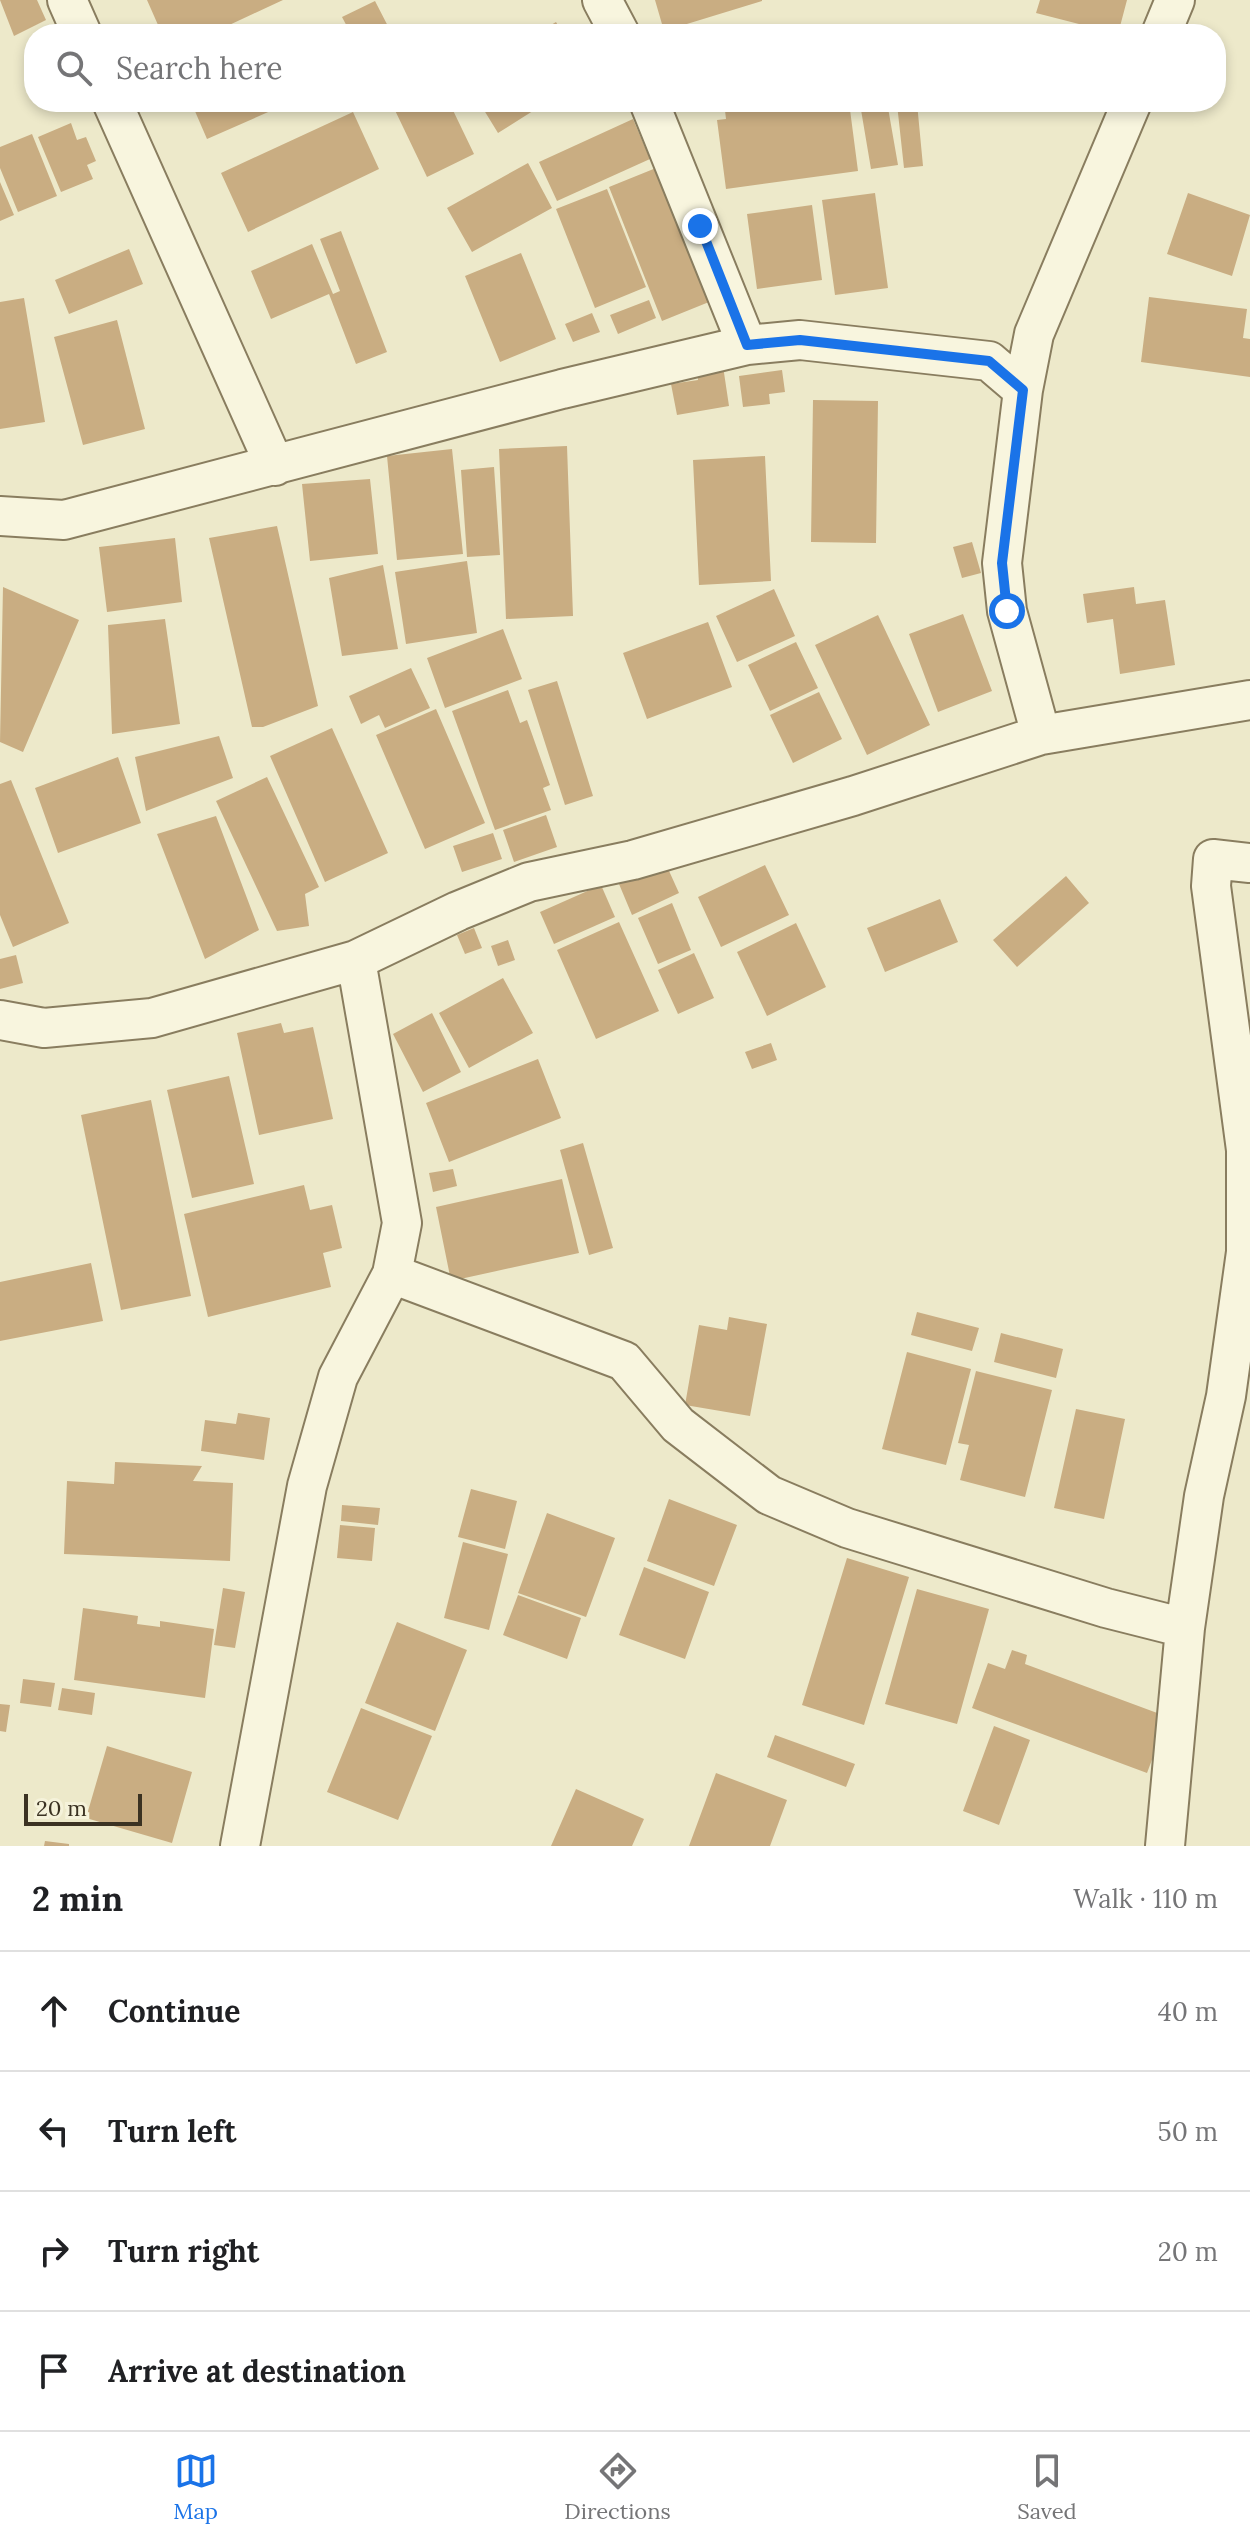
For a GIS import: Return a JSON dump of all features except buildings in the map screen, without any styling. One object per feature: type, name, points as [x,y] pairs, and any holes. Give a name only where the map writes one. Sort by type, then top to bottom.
[{"type":"street","points":[[67,0],[78,24]]},
{"type":"street","points":[[602,0],[615,24]]},
{"type":"street","points":[[1165,24],[1175,0]]},
{"type":"street","points":[[116,112],[275,466]]},
{"type":"street","points":[[653,112],[747,345]]},
{"type":"street","points":[[1041,735],[1007,611],[1002,563],[1023,390],[1034,334],[1128,112]]},
{"type":"street","points":[[989,361],[1034,334]]},
{"type":"street","points":[[0,516],[64,520],[562,389],[747,345],[800,340],[989,361],[1023,390]]},
{"type":"street","points":[[0,1020],[44,1028],[152,1018],[356,960],[458,911],[529,882],[633,860],[853,796],[1041,735],[1250,700]]},
{"type":"street","points":[[1165,1846],[1185,1628],[1204,1496],[1226,1396],[1246,1252],[1246,1150],[1211,886],[1213,859],[1250,863]]},
{"type":"street","points":[[240,1846],[307,1486],[338,1377],[392,1274],[402,1223],[356,960]]},
{"type":"street","points":[[392,1274],[624,1361],[678,1425],[769,1495],[847,1528],[1106,1608],[1185,1628]]},
{"type":"route","points":[[700,226],[747,345],[800,340],[989,361],[1023,390],[1002,563],[1007,611]]}]
